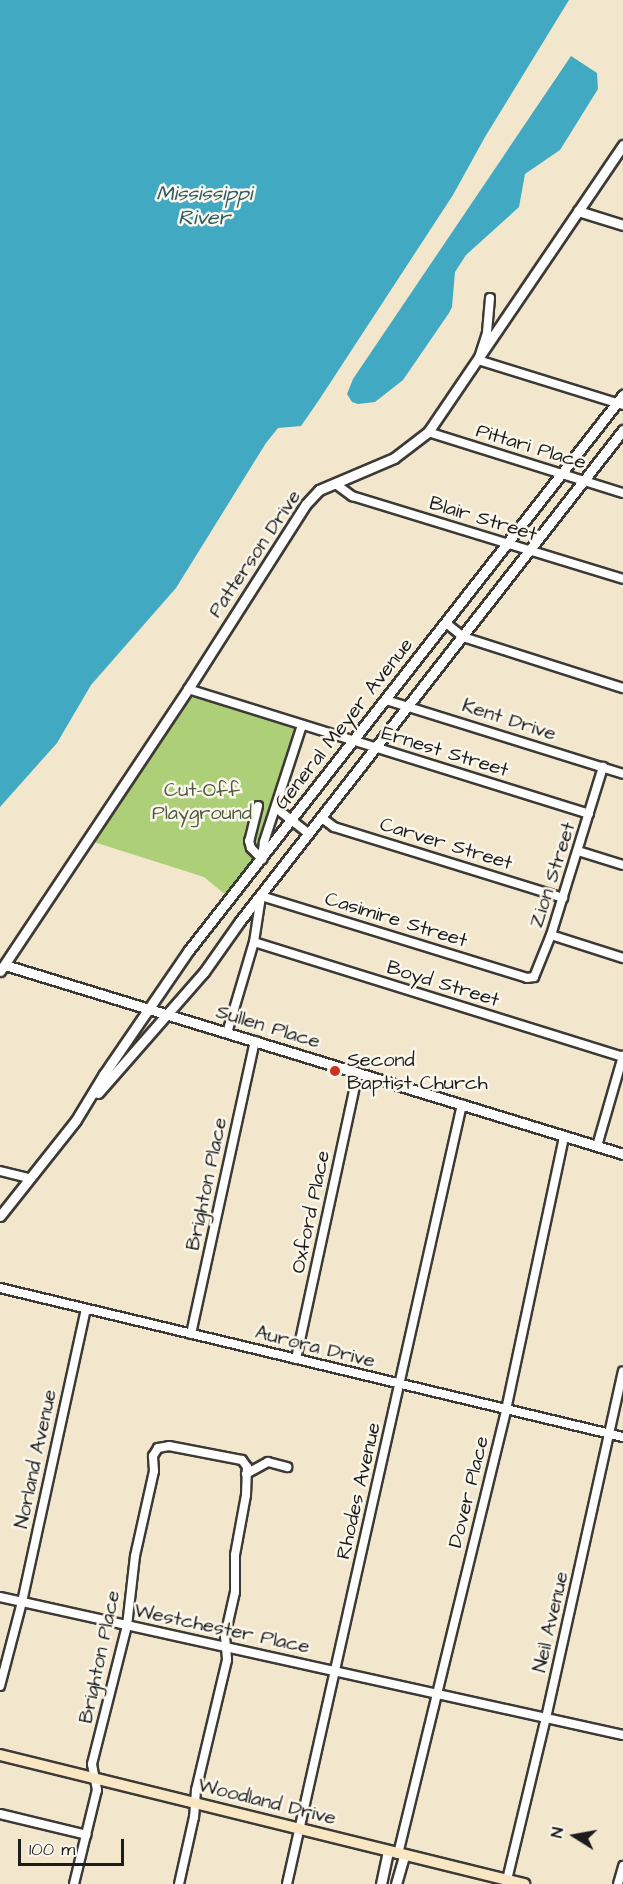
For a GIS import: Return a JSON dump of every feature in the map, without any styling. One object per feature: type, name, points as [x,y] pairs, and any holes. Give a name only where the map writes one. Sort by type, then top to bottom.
[{"type":"main road","name":"Woodland Drive","points":[[0,1755],[299,1828],[506,1882],[524,1884]]},
{"type":"street","name":"Patterson Drive","points":[[2,968],[188,689],[299,514],[319,490],[394,458],[428,432],[622,148]]},
{"type":"street","points":[[578,211],[623,225]]},
{"type":"street","points":[[490,298],[487,333],[478,360],[620,404]]},
{"type":"street","name":"General Meyer Avenue","points":[[83,1111],[104,1074],[151,1009],[189,950],[507,543],[620,404],[623,394]]},
{"type":"street","name":"General Meyer Avenue","points":[[0,1216],[83,1111],[169,1015],[204,972],[240,921],[410,706],[623,430]]},
{"type":"street","name":"Pittari Place","points":[[428,432],[623,493]]},
{"type":"street","name":"Blair Street","points":[[337,484],[352,496],[623,579]]},
{"type":"street","points":[[446,622],[463,637],[623,688]]},
{"type":"street","name":"Ernest Street","points":[[188,689],[589,814]]},
{"type":"street","name":"Kent Drive","points":[[386,700],[623,774]]},
{"type":"street","points":[[262,859],[264,842],[302,725]]},
{"type":"street","name":"Zion Street","points":[[521,976],[532,978],[537,974],[603,767]]},
{"type":"street","points":[[258,806],[249,841],[251,848],[262,859]]},
{"type":"street","points":[[276,808],[309,834]]},
{"type":"street","name":"Carver Street","points":[[322,818],[334,827],[563,898]]},
{"type":"street","points":[[578,851],[623,865]]},
{"type":"street","points":[[227,1033],[254,942],[261,896]]},
{"type":"street","name":"Casimire Street","points":[[261,896],[521,976]]},
{"type":"street","points":[[225,906],[240,921]]},
{"type":"street","points":[[551,935],[623,958]]},
{"type":"street","name":"Boyd Street","points":[[254,942],[623,1057]]},
{"type":"street","name":"Sullen Place","points":[[2,968],[151,1009],[623,1154]]},
{"type":"street","name":"Brighton Place","points":[[191,1334],[255,1041]]},
{"type":"street","points":[[597,1146],[623,1057]]},
{"type":"street","name":"Oxford Place","points":[[296,1359],[358,1073]]},
{"type":"street","name":"Rhodes Avenue","points":[[287,1884],[462,1104]]},
{"type":"street","name":"Dover Place","points":[[396,1854],[506,1410],[564,1136]]},
{"type":"street","points":[[0,1171],[29,1178]]},
{"type":"street","name":"Aurora Drive","points":[[0,1288],[623,1437]]},
{"type":"street","name":"Norland Avenue","points":[[0,1686],[22,1602],[86,1309]]},
{"type":"street","name":"Neil Avenue","points":[[506,1882],[546,1718],[623,1371]]},
{"type":"street","name":"Brighton Place","points":[[74,1884],[97,1790],[92,1764],[127,1626],[135,1556],[154,1471],[155,1450],[169,1446],[242,1460],[246,1462],[246,1474]]},
{"type":"street","points":[[179,1884],[196,1790],[227,1660],[225,1636],[235,1592],[235,1555],[246,1495],[246,1474],[268,1462],[287,1467]]},
{"type":"street","name":"Westchester Place","points":[[0,1597],[623,1735]]},
{"type":"street","points":[[0,1814],[87,1834]]},
{"type":"street","points":[[381,1884],[396,1854]]},
{"type":"street","points":[[396,1854],[396,1884]]},
{"type":"street","points":[[618,1884],[623,1866]]},
{"type":"green space","name":"Cut-Off Playground","points":[[190,692],[299,727],[259,851],[227,896],[204,877],[94,842]]},
{"type":"water","name":"Mississippi River","points":[[0,0],[569,0],[485,137],[453,195],[301,426],[278,428],[266,443],[176,588],[91,685],[57,743],[0,807]]},
{"type":"water","points":[[571,56],[597,73],[598,89],[560,150],[525,174],[519,207],[466,255],[455,272],[452,307],[449,313],[403,380],[375,402],[358,404],[352,402],[347,394],[353,379]]},
{"type":"place","name":"Second Baptist Church","points":[[335,1071]]}]
